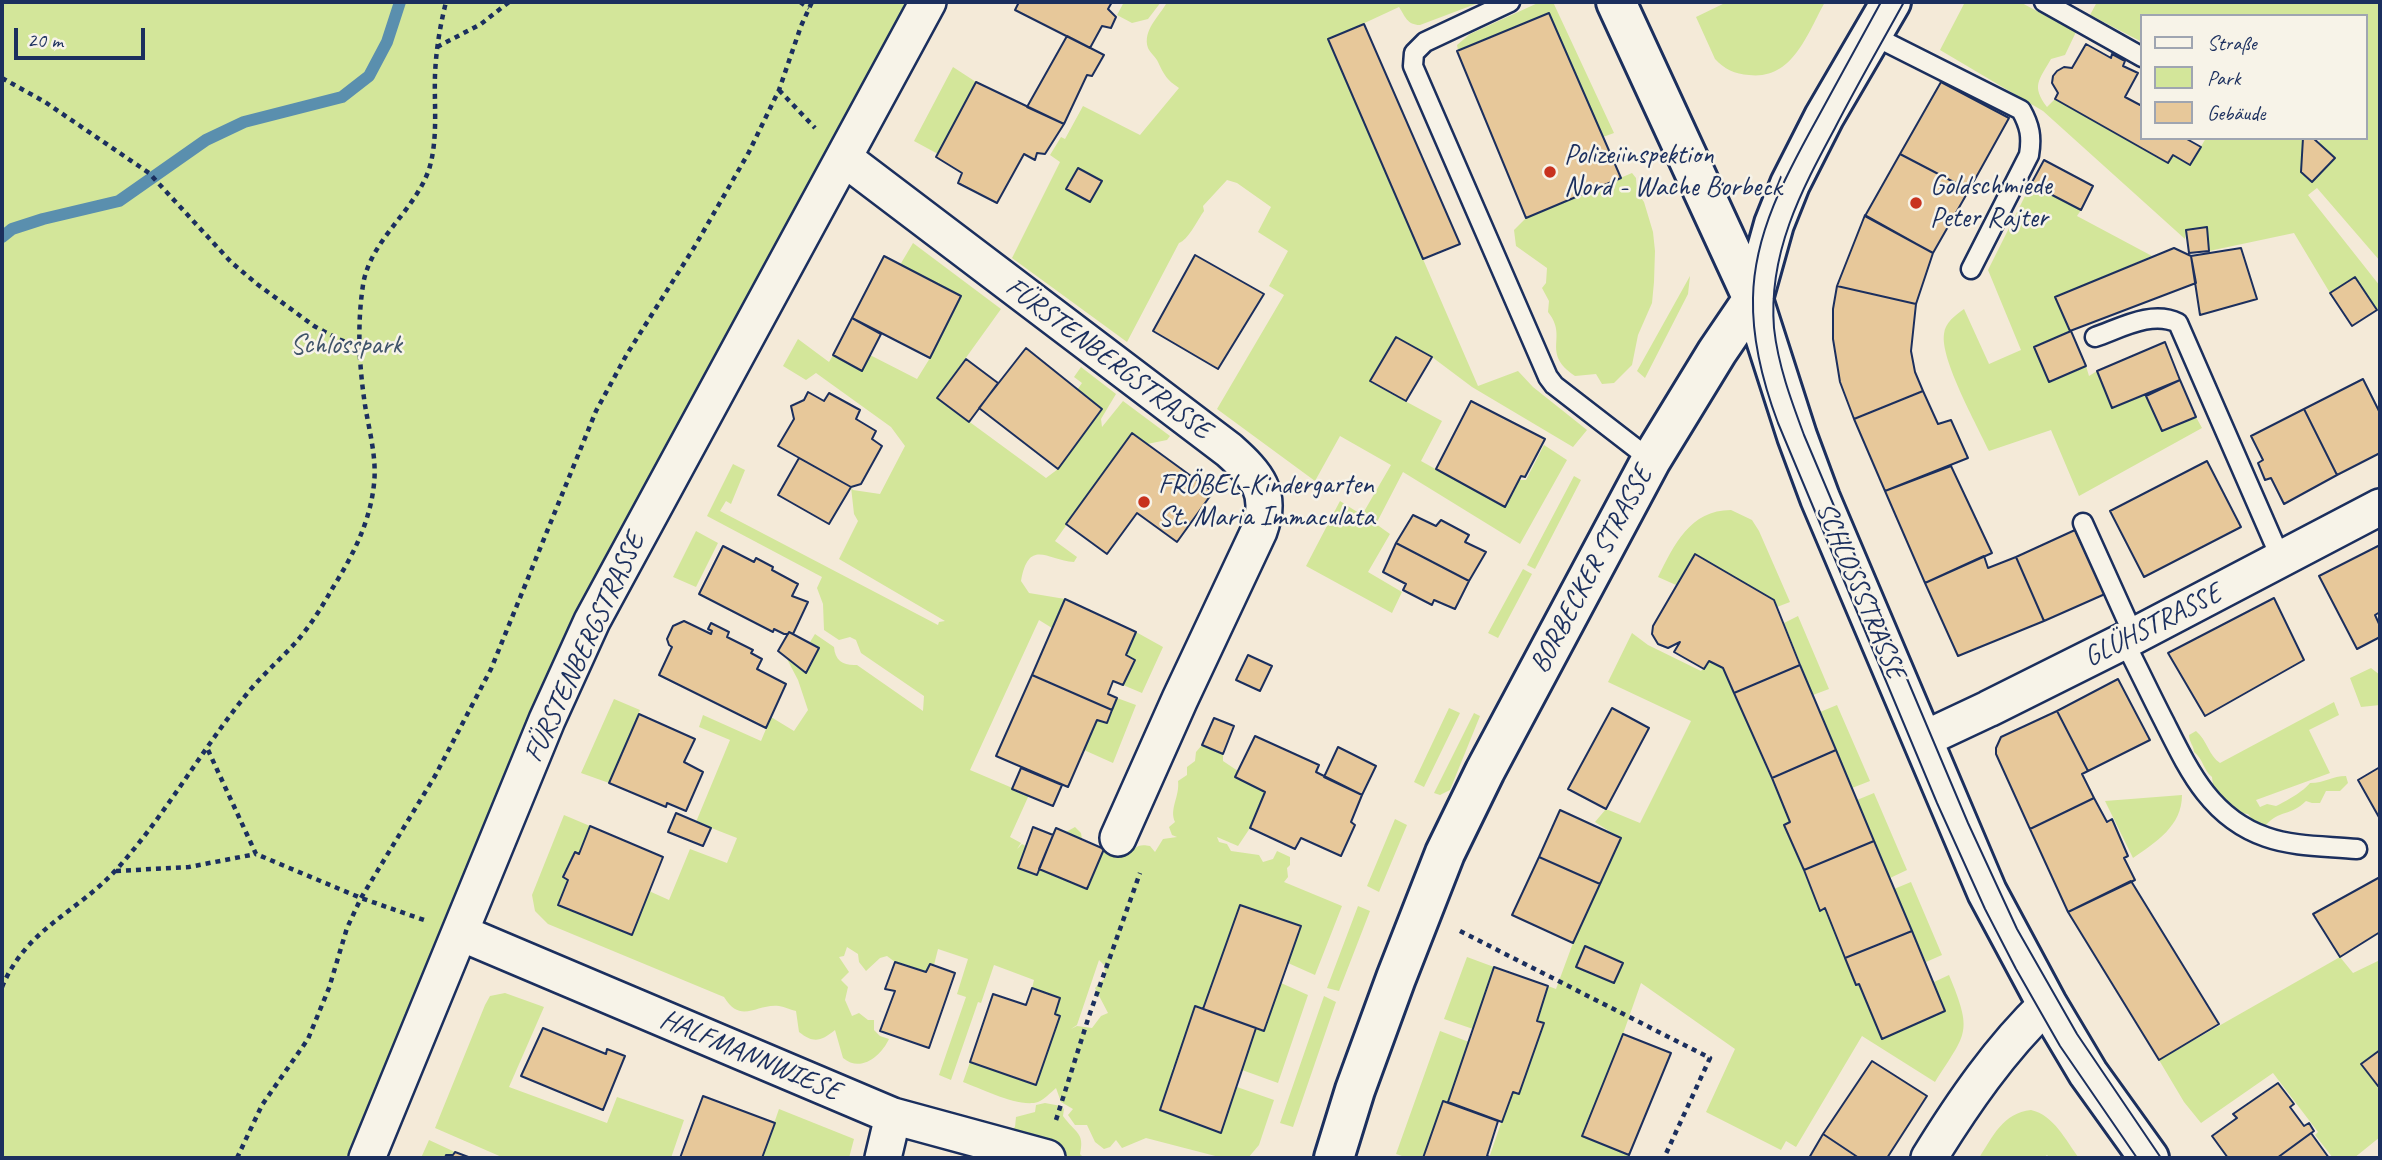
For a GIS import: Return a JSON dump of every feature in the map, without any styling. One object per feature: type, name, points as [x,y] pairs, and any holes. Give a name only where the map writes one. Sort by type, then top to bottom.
[{"type":"street","name":"FÜRSTENBERGSTRASSE","points":[[367,1158],[547,720],[592,621],[928,2]]},
{"type":"street","name":"SCHLOSSSTRASSE","points":[[1616,2],[1753,299],[1820,498],[1987,892],[2046,1004],[2088,1073],[2149,1158]]},
{"type":"street","name":"BORBECKER STRASSE","points":[[1334,1158],[1355,1090],[1422,912],[1446,853],[1485,771],[1651,460],[1753,299],[1774,224],[1790,184],[1824,117],[1891,2]]},
{"type":"street","name":"FÜRSTENBERGSTRASSE","points":[[844,158],[1229,450],[1252,472],[1263,491],[1264,517],[1259,531],[1118,838]]},
{"type":"street","name":"GLÜHSTRASSE","points":[[1922,740],[2129,638],[2380,506]]},
{"type":"street","name":"HALFMANNWIESE","points":[[461,933],[893,1116],[1045,1158]]},
{"type":"street","points":[[1929,1158],[1968,1097],[2046,1004]]},
{"type":"street","points":[[883,1158],[893,1116]]},
{"type":"lane","points":[[1510,2],[1425,42],[1414,53],[1413,66],[1548,377],[1554,385],[1651,460]]},
{"type":"lane","points":[[2044,2],[2140,56]]},
{"type":"lane","points":[[1872,35],[2021,110],[2028,122],[2032,136],[2029,155],[1970,269]]},
{"type":"lane","points":[[2095,337],[2147,319],[2166,317],[2178,323],[2281,559]]},
{"type":"lane","points":[[2083,523],[2129,638],[2189,770],[2203,793],[2222,813],[2243,828],[2268,838],[2357,849]]},
{"type":"path","points":[[2,987],[10,968],[34,937],[115,871],[150,830],[245,696],[304,632],[332,591],[362,535],[374,481],[359,347],[363,287],[368,267],[421,187],[429,169],[434,147],[437,47],[446,2]]},
{"type":"path","points":[[437,47],[481,24],[509,2]]},
{"type":"path","points":[[800,2],[809,8]]},
{"type":"path","points":[[237,1158],[262,1105],[308,1039],[347,928],[361,898],[435,776],[491,669],[596,411],[627,354],[727,193],[779,90],[812,2]]},
{"type":"path","points":[[2,78],[45,102],[149,173],[189,219],[257,284],[314,326],[359,347]]},
{"type":"path","points":[[779,90],[844,158]]},
{"type":"path","points":[[208,750],[256,854]]},
{"type":"path","points":[[115,871],[189,867],[256,854],[361,898],[461,933]]},
{"type":"path","points":[[1045,1158],[1089,1016],[1143,862]]},
{"type":"path","points":[[1422,912],[1710,1058],[1664,1158]]},
{"type":"green space","name":"Schlosspark","points":[[2,2],[928,2],[696,427],[367,1158],[2,1158]]},
{"type":"green space","points":[[1124,2],[1161,2],[1148,19],[1132,23],[1117,15]]},
{"type":"green space","points":[[1167,2],[1481,2],[1420,25],[1409,22],[1399,7],[1328,40],[1478,386],[1518,371],[1533,387],[1587,430],[1573,447],[1472,387],[1432,357],[1396,337],[1370,382],[1442,421],[1421,461],[1504,507],[1519,480],[1526,480],[1544,445],[1567,460],[1520,544],[1403,472],[1376,524],[1390,534],[1368,572],[1402,592],[1392,613],[1306,566],[1340,501],[1362,515],[1391,465],[1340,436],[1315,481],[1217,409],[1284,295],[1269,286],[1288,251],[1258,232],[1271,207],[1237,183],[1227,180],[1203,206],[1204,211],[1192,230],[1179,243],[1127,342],[1012,258],[1060,162],[1050,155],[1061,137],[1065,139],[1083,106],[1140,135],[1179,88],[1164,74],[1149,50],[1147,41],[1150,29]]},
{"type":"green space","points":[[1540,2],[1553,2],[1614,133],[1603,137],[1549,13],[1458,50],[1457,45],[1470,34]]},
{"type":"green space","points":[[1727,2],[1825,2],[1805,40],[1788,63],[1764,75],[1749,75],[1730,70],[1715,59],[1696,17]]},
{"type":"green space","points":[[1965,2],[2020,2],[2076,32],[2065,55],[2051,59],[2038,83],[2039,94],[2047,107],[2055,99],[2167,163],[2173,155],[2190,165],[2205,140],[2303,140],[2301,172],[2312,182],[2335,158],[2318,143],[2320,140],[2368,140],[2368,14],[2140,14],[2140,41],[2090,15],[2097,2],[2380,2],[2380,261],[2317,188],[2308,195],[2380,286],[2380,307],[2377,310],[2355,277],[2330,293],[2294,233],[2209,251],[2206,227],[2186,230],[2185,239],[2043,111],[1940,50]]},
{"type":"green space","points":[[953,67],[976,82],[938,154],[914,141]]},
{"type":"green space","points":[[1632,173],[1653,232],[1655,251],[1652,303],[1638,335],[1632,365],[1614,383],[1602,384],[1596,374],[1575,376],[1559,360],[1554,321],[1548,312],[1549,301],[1542,288],[1546,283],[1547,268],[1516,246],[1514,230],[1526,218]]},
{"type":"green space","points":[[2031,184],[2081,210],[2077,216],[2152,256],[2055,297],[2070,331],[2034,347],[2086,366],[2089,376],[2097,371],[2112,408],[2147,393],[2162,431],[2196,417],[2202,428],[2079,496],[2051,430],[1989,451],[1953,375],[1944,345],[1946,326],[1964,309],[1989,364],[2021,350],[1988,270]]},
{"type":"green space","points":[[913,243],[1001,309],[937,398],[1046,478],[1058,469],[1102,410],[1077,390],[1082,383],[1074,377],[1081,367],[1116,394],[1101,419],[1102,427],[1123,401],[1170,436],[1167,440],[1147,444],[1132,434],[1055,541],[1077,557],[1074,562],[1041,555],[1034,555],[1029,559],[1021,581],[1029,593],[1065,599],[1052,628],[1039,620],[970,770],[1029,795],[1010,837],[1021,843],[1017,849],[1022,844],[1031,849],[1048,841],[1056,827],[1066,832],[1075,827],[1081,833],[1083,845],[1101,853],[1126,852],[1145,845],[1155,852],[1163,839],[1177,837],[1172,835],[1169,827],[1175,822],[1173,812],[1178,781],[1187,775],[1187,767],[1195,761],[1196,752],[1202,745],[1223,754],[1223,761],[1238,771],[1236,777],[1265,792],[1250,828],[1238,846],[1217,837],[1219,842],[1227,844],[1231,851],[1259,855],[1263,862],[1273,859],[1277,851],[1290,857],[1288,877],[1284,882],[1342,906],[1315,975],[1288,963],[1300,926],[1240,905],[1203,1009],[1195,1006],[1178,1060],[1172,1069],[1181,1078],[1159,1110],[1221,1133],[1237,1087],[1274,1100],[1259,1145],[1248,1158],[1223,1158],[1146,1138],[1122,1148],[1116,1140],[1104,1149],[1095,1142],[1087,1125],[1075,1125],[1068,1115],[1073,1109],[1061,1102],[1056,1088],[1041,1101],[1030,1103],[1001,1097],[963,1082],[970,1062],[1036,1084],[1060,998],[1032,988],[1034,980],[994,965],[951,1080],[939,1075],[966,997],[957,994],[968,959],[938,949],[934,965],[929,964],[926,972],[895,962],[887,956],[880,958],[866,971],[859,962],[858,954],[847,947],[844,956],[839,957],[849,972],[841,980],[848,987],[845,1000],[852,1016],[859,1013],[868,1020],[874,1020],[874,1030],[889,1039],[876,1056],[857,1064],[843,1058],[835,1030],[817,1040],[799,1032],[796,1011],[779,1006],[750,1011],[737,1010],[724,997],[548,924],[535,911],[532,895],[564,815],[590,826],[579,854],[574,852],[563,877],[568,880],[558,905],[631,935],[649,891],[669,900],[690,849],[727,863],[737,838],[696,822],[730,740],[699,727],[703,715],[761,741],[771,717],[794,731],[808,710],[798,680],[787,659],[806,673],[819,648],[810,642],[815,634],[834,647],[841,662],[857,665],[923,711],[924,696],[861,653],[856,640],[850,637],[839,640],[824,630],[823,604],[817,588],[822,577],[707,516],[733,464],[745,470],[731,504],[726,501],[720,511],[938,625],[939,622],[945,621],[839,559],[858,521],[854,514],[851,487],[853,490],[880,494],[905,446],[891,427],[816,373],[806,380],[783,366],[798,339],[829,362],[833,355],[862,371],[870,355],[917,379],[930,358],[900,265]],"holes":[[[1099,960],[1104,965],[1106,977],[1095,988],[1108,1013],[1101,1016],[1092,1028],[1077,1026],[1071,1029],[1077,1025]]]},
{"type":"green space","points":[[1690,276],[1688,294],[1645,378],[1637,371]]},
{"type":"green space","points":[[1574,476],[1581,480],[1535,569],[1527,565]]},
{"type":"green space","points":[[1731,510],[1752,520],[1790,602],[1777,607],[1774,600],[1695,554],[1676,585],[1658,577],[1677,542],[1694,523],[1705,516]]},
{"type":"green space","points":[[696,531],[718,543],[696,587],[673,577]]},
{"type":"green space","points":[[1523,569],[1532,574],[1498,638],[1488,633]]},
{"type":"green space","points":[[1798,616],[1829,689],[1813,695],[1784,623]]},
{"type":"green space","points":[[1136,632],[1163,647],[1142,693],[1123,685],[1126,655]]},
{"type":"green space","points":[[1632,633],[1648,645],[1701,671],[1709,661],[1723,668],[1790,822],[1784,825],[1820,910],[1825,908],[1882,1039],[1945,1011],[1934,982],[1949,975],[1964,1021],[1963,1032],[1935,1082],[1862,1036],[1796,1147],[1786,1141],[1781,1150],[1706,1112],[1735,1049],[1641,983],[1582,1135],[1629,1155],[1629,1158],[1489,1158],[1548,986],[1556,989],[1573,943],[1621,839],[1595,822],[1606,809],[1640,823],[1691,721],[1608,682]]},
{"type":"green space","points":[[2371,668],[2380,675],[2380,705],[2361,707],[2350,678]]},
{"type":"green space","points":[[1117,698],[1136,705],[1113,763],[1084,750],[1097,720],[1107,723]]},
{"type":"green space","points":[[614,699],[640,710],[609,783],[581,773]]},
{"type":"green space","points":[[2334,702],[2339,715],[2309,730],[2330,773],[2256,800],[2260,807],[2267,804],[2276,806],[2299,793],[2310,783],[2346,776],[2348,783],[2340,791],[2326,791],[2320,803],[2306,801],[2266,825],[2258,826],[2248,814],[2233,812],[2223,798],[2214,793],[2212,777],[2194,752],[2189,735],[2196,731],[2220,763]]},
{"type":"green space","points":[[1837,705],[1870,781],[1852,788],[1820,712]]},
{"type":"green space","points":[[1449,708],[1460,713],[1424,787],[1414,782]]},
{"type":"green space","points":[[1474,713],[1480,716],[1450,790],[1440,795],[1434,793]]},
{"type":"green space","points":[[1874,793],[1907,870],[1890,878],[1857,800]]},
{"type":"green space","points":[[2182,795],[2178,816],[2173,824],[2159,839],[2133,858],[2105,801]]},
{"type":"green space","points":[[1395,819],[1407,825],[1379,892],[1367,886]]},
{"type":"green space","points":[[1911,882],[1942,955],[1926,962],[1894,889]]},
{"type":"green space","points":[[1358,906],[1370,911],[1339,991],[1327,988]]},
{"type":"green space","points":[[1467,957],[1494,967],[1473,1029],[1444,1019]]},
{"type":"green space","points":[[2340,957],[2353,973],[2380,960],[2380,1137],[2354,1158],[2333,1158],[2315,1135],[2318,1132],[2273,1073],[2201,1123],[2184,1102],[2159,1060]]},
{"type":"green space","points":[[1281,983],[1308,995],[1278,1083],[1242,1070],[1256,1028],[1264,1031]]},
{"type":"green space","points":[[505,993],[544,1007],[509,1087],[607,1123],[617,1097],[684,1120],[671,1158],[504,1158],[435,1128],[485,1005],[490,996]]},
{"type":"green space","points":[[1324,996],[1336,1002],[1293,1127],[1280,1123]]},
{"type":"green space","points":[[1440,1031],[1469,1042],[1448,1102],[1443,1101],[1423,1158],[1408,1158],[1396,1154]]},
{"type":"green space","points":[[1045,1103],[1064,1109],[1063,1116],[1080,1137],[1080,1154],[1083,1157],[1005,1158],[1004,1136],[1015,1127],[1016,1117],[1035,1112],[1036,1105]]},
{"type":"green space","points":[[779,1109],[854,1139],[849,1158],[762,1158]]},
{"type":"green space","points":[[2031,1110],[2053,1123],[2079,1158],[2050,1158],[2047,1155],[2043,1158],[1979,1158],[2006,1121],[2021,1112]]},
{"type":"green space","points":[[429,1140],[455,1152],[452,1158],[421,1158]]},
{"type":"building","points":[[1019,2],[1112,2],[1108,9],[1116,17],[1111,28],[1102,26],[1090,48],[1015,10]]},
{"type":"building","points":[[1549,13],[1621,178],[1526,218],[1457,51]]},
{"type":"building","points":[[1364,24],[1460,244],[1423,259],[1328,39]]},
{"type":"building","points":[[1067,36],[1104,55],[1092,76],[1087,75],[1064,124],[1027,107]]},
{"type":"building","points":[[2086,44],[2111,58],[2112,54],[2125,61],[2123,66],[2138,73],[2125,97],[2140,105],[2140,140],[2189,140],[2201,147],[2190,165],[2173,155],[2168,163],[2055,99],[2058,93],[2052,83],[2053,76],[2064,67],[2072,68]]},
{"type":"building","points":[[976,82],[1064,124],[1045,154],[1037,153],[1035,160],[1024,154],[997,203],[958,183],[962,173],[936,157]]},
{"type":"building","points":[[1941,82],[2009,118],[1969,190],[1900,154]]},
{"type":"building","points":[[2303,140],[2315,140],[2335,158],[2312,182],[2301,172]]},
{"type":"building","points":[[1900,154],[1969,190],[1933,253],[1865,216]]},
{"type":"building","points":[[2044,160],[2093,186],[2081,210],[2031,184]]},
{"type":"building","points":[[1078,168],[1102,181],[1090,202],[1066,189]]},
{"type":"building","points":[[1865,215],[1933,253],[1916,304],[1837,286]]},
{"type":"building","points":[[2207,227],[2209,251],[2189,253],[2186,230]]},
{"type":"building","points":[[2174,248],[2191,256],[2196,283],[2070,331],[2055,297]]},
{"type":"building","points":[[2241,248],[2257,299],[2200,315],[2191,256]]},
{"type":"building","points":[[1195,255],[1264,294],[1218,369],[1153,331]]},
{"type":"building","points":[[884,256],[961,296],[930,358],[852,318]]},
{"type":"building","points":[[2355,277],[2377,310],[2352,326],[2330,293]]},
{"type":"building","points":[[1837,286],[1916,304],[1911,351],[1915,372],[1923,391],[1854,419],[1840,382],[1833,339],[1833,309]]},
{"type":"building","points":[[852,318],[881,334],[862,371],[833,355]]},
{"type":"building","points":[[2071,331],[2086,366],[2049,382],[2034,347]]},
{"type":"building","points":[[1396,337],[1432,357],[1406,401],[1370,381]]},
{"type":"building","points":[[2165,342],[2180,380],[2112,408],[2097,371]]},
{"type":"building","points":[[1026,348],[1102,409],[1058,469],[979,408]]},
{"type":"building","points":[[966,359],[998,383],[969,422],[937,398]]},
{"type":"building","points":[[2363,379],[2380,413],[2380,453],[2337,475],[2304,409]]},
{"type":"building","points":[[2180,380],[2196,417],[2162,431],[2146,396]]},
{"type":"building","points":[[1923,391],[1938,424],[1951,420],[1968,458],[1885,491],[1854,419]]},
{"type":"building","points":[[808,392],[824,401],[829,393],[860,410],[856,419],[876,431],[872,439],[882,446],[861,484],[851,487],[778,446],[794,419],[791,406],[804,400]]},
{"type":"building","points":[[1471,401],[1545,439],[1505,507],[1436,469]]},
{"type":"building","points":[[2304,409],[2337,475],[2284,504],[2271,478],[2265,480],[2258,463],[2263,460],[2251,436]]},
{"type":"building","name":"FRÖBEL-Kindergarten St. Maria Immaculata","points":[[1132,433],[1213,492],[1177,542],[1137,513],[1107,554],[1066,524]]},
{"type":"building","points":[[799,458],[851,487],[829,524],[778,495]]},
{"type":"building","points":[[2207,461],[2241,527],[2144,577],[2110,511]]},
{"type":"building","points":[[1951,466],[1992,553],[1925,583],[1885,491]]},
{"type":"building","points":[[1413,515],[1436,526],[1441,520],[1469,535],[1465,542],[1486,552],[1469,581],[1396,543]]},
{"type":"building","points":[[2075,530],[2105,594],[2044,621],[2016,557]]},
{"type":"building","points":[[1396,543],[1469,581],[1455,609],[1434,600],[1432,605],[1403,590],[1406,584],[1383,572]]},
{"type":"building","points":[[2380,545],[2380,612],[2375,615],[2380,626],[2380,637],[2357,649],[2319,576]]},
{"type":"building","points":[[723,546],[754,562],[756,558],[798,584],[792,596],[808,602],[793,634],[784,634],[774,629],[773,632],[699,594]]},
{"type":"building","points":[[1695,554],[1774,600],[1800,665],[1734,693],[1723,668],[1709,661],[1704,669],[1674,652],[1680,642],[1668,648],[1658,644],[1652,634],[1653,626]]},
{"type":"building","points":[[1984,556],[1988,568],[2016,557],[2044,621],[1958,656],[1925,583]]},
{"type":"building","points":[[2274,598],[2304,660],[2205,716],[2168,653]]},
{"type":"building","points":[[1065,599],[1136,632],[1126,655],[1135,660],[1123,685],[1113,681],[1108,694],[1117,698],[1112,710],[1032,675]]},
{"type":"building","points":[[684,621],[711,634],[712,631],[708,629],[711,623],[729,632],[727,637],[753,650],[751,653],[762,659],[757,669],[786,684],[766,728],[659,675],[672,647],[667,639],[673,626]]},
{"type":"building","points":[[789,632],[819,648],[806,673],[778,651]]},
{"type":"building","points":[[1248,655],[1272,666],[1260,691],[1236,680]]},
{"type":"building","points":[[1800,665],[1836,750],[1772,778],[1734,693]]},
{"type":"building","points":[[1032,675],[1112,710],[1107,723],[1097,720],[1068,787],[996,756]]},
{"type":"building","points":[[2118,679],[2150,740],[2088,771],[2057,711]]},
{"type":"building","points":[[1612,708],[1649,728],[1606,809],[1568,789]]},
{"type":"building","points":[[2057,711],[2088,771],[2082,774],[2094,798],[2030,829],[1996,754],[1996,748],[2001,737]]},
{"type":"building","points":[[639,714],[695,739],[684,762],[703,772],[686,811],[667,803],[666,807],[609,783]]},
{"type":"building","points":[[1214,718],[1234,726],[1223,754],[1202,745]]},
{"type":"building","points":[[1255,736],[1319,765],[1316,772],[1362,795],[1351,822],[1355,825],[1341,856],[1301,838],[1295,849],[1250,828],[1265,792],[1235,777]]},
{"type":"building","points":[[1338,747],[1376,766],[1362,795],[1324,777]]},
{"type":"building","points":[[1836,750],[1874,841],[1804,870],[1784,825],[1790,822],[1772,778]]},
{"type":"building","points":[[2380,767],[2380,819],[2358,780]]},
{"type":"building","points":[[1021,768],[1062,785],[1053,806],[1012,789]]},
{"type":"building","points":[[2094,798],[2107,822],[2112,819],[2128,856],[2124,858],[2135,880],[2068,912],[2030,829]]},
{"type":"building","points":[[1560,810],[1621,838],[1600,884],[1539,857]]},
{"type":"building","points":[[676,813],[711,828],[703,846],[668,832]]},
{"type":"building","points":[[590,826],[663,857],[632,935],[558,905],[568,880],[563,877],[575,852],[579,854]]},
{"type":"building","points":[[1033,827],[1053,835],[1037,875],[1018,868]]},
{"type":"building","points":[[1056,828],[1104,849],[1087,889],[1039,869]]},
{"type":"building","points":[[1874,841],[1912,931],[1845,958],[1825,908],[1820,911],[1804,870]]},
{"type":"building","points":[[1539,857],[1600,884],[1573,943],[1512,915]]},
{"type":"building","points":[[2380,877],[2380,932],[2340,957],[2313,914]]},
{"type":"building","points":[[2131,881],[2219,1024],[2159,1060],[2068,912]]},
{"type":"building","points":[[1240,905],[1301,926],[1264,1031],[1203,1009]]},
{"type":"building","points":[[1912,931],[1945,1011],[1882,1039],[1845,958]]},
{"type":"building","points":[[1585,946],[1623,963],[1614,983],[1576,967]]},
{"type":"building","points":[[895,962],[926,972],[930,964],[955,973],[929,1048],[880,1031],[895,991],[885,989]]},
{"type":"building","points":[[1494,967],[1548,986],[1537,1021],[1544,1023],[1519,1094],[1513,1092],[1502,1122],[1448,1102]]},
{"type":"building","points":[[1032,988],[1060,998],[1055,1014],[1060,1016],[1036,1085],[970,1062],[993,994],[1026,1005]]},
{"type":"building","points":[[1195,1006],[1256,1028],[1221,1133],[1160,1110]]},
{"type":"building","points":[[543,1028],[606,1054],[607,1049],[625,1056],[603,1110],[521,1076]]},
{"type":"building","points":[[1623,1034],[1671,1053],[1629,1155],[1582,1136]]},
{"type":"building","points":[[2380,1050],[2380,1084],[2378,1086],[2361,1064]]},
{"type":"building","points":[[1872,1061],[1927,1096],[1887,1158],[1859,1158],[1823,1134]]},
{"type":"building","points":[[2278,1083],[2294,1104],[2290,1107],[2304,1126],[2309,1123],[2314,1131],[2277,1158],[2228,1158],[2212,1136],[2237,1118],[2233,1114]]},
{"type":"building","points":[[703,1096],[775,1123],[762,1158],[680,1158]]},
{"type":"building","points":[[1443,1101],[1498,1121],[1487,1156],[1492,1158],[1423,1158]]},
{"type":"building","points":[[2311,1133],[2329,1158],[2277,1158]]},
{"type":"building","points":[[1823,1134],[1859,1158],[1809,1158]]},
{"type":"building","points":[[455,1152],[471,1158],[445,1158]]},
{"type":"waterway","points":[[2,237],[12,229],[43,219],[119,201],[206,140],[244,122],[342,97],[369,76],[387,42],[400,2]]},
{"type":"tram line","points":[[1881,2],[1794,161],[1766,228],[1759,250],[1753,298],[1754,330],[1760,362],[1778,423],[1937,803],[1985,909],[2060,1046],[2137,1158]]},
{"type":"tram line","points":[[1904,2],[1822,152],[1790,224],[1776,274],[1774,328],[1779,355],[1804,435],[1968,823],[2017,929],[2077,1034],[2161,1158]]},
{"type":"place","name":"Polizeiinspektion Nord - Wache Borbeck","points":[[1550,172]]},
{"type":"place","name":"Goldschmiede Peter Rajter","points":[[1916,203]]},
{"type":"place","name":"FRÖBEL-Kindergarten St. Maria Immaculata","points":[[1144,502]]}]
